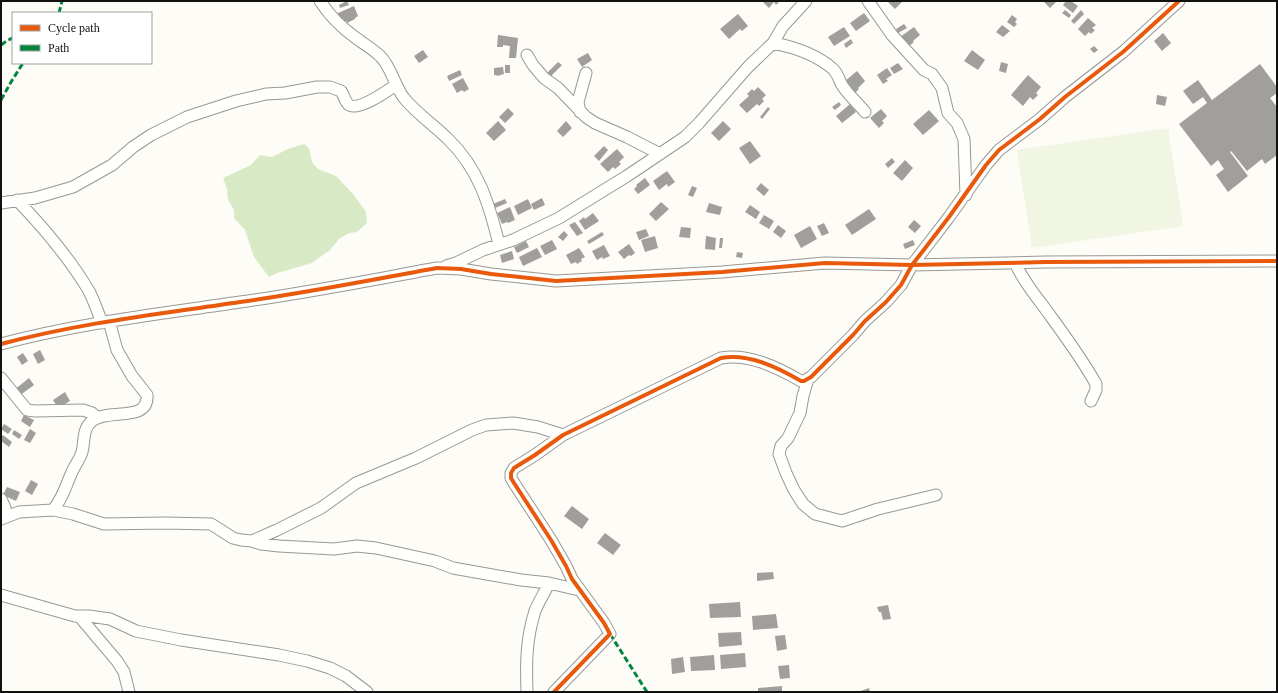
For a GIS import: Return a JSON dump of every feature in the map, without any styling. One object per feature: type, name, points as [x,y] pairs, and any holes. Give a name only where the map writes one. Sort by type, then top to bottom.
[{"type":"street","points":[[320,1],[329,13],[346,30],[382,57],[388,66],[396,85],[410,105],[449,140],[471,166],[483,192],[499,244]]},
{"type":"street","points":[[1,344],[31,336],[155,313],[292,294],[437,268],[456,263],[483,250],[513,240],[559,218],[685,137],[748,67],[773,43],[782,26],[806,1]]},
{"type":"street","points":[[868,1],[896,39],[924,70],[932,74],[942,88],[948,112],[957,123],[964,139],[966,195]]},
{"type":"street","points":[[936,495],[878,509],[842,521],[815,514],[802,504],[786,473],[779,454],[781,446],[788,438],[800,413],[808,379],[853,335],[865,321],[886,302],[901,285],[912,265],[966,195],[986,165],[999,150],[1118,56],[1179,1]]},
{"type":"street","points":[[773,43],[798,49],[826,64],[838,75],[843,86],[865,112]]},
{"type":"street","points":[[527,55],[544,78],[558,88],[580,112],[595,123],[660,154]]},
{"type":"street","points":[[580,112],[578,102],[586,73]]},
{"type":"street","points":[[1,203],[35,198],[73,187],[112,165],[133,147],[151,135],[186,118],[236,101],[266,94],[285,93],[317,87],[330,87],[341,91],[347,103],[353,106],[377,98],[396,85]]},
{"type":"street","points":[[17,200],[31,214],[76,271],[90,292],[117,350],[132,376],[147,395],[146,405],[141,410],[127,414],[106,415],[90,422],[84,435],[82,453],[62,497],[53,510]]},
{"type":"street","points":[[437,268],[461,269],[491,274],[556,281],[722,272],[825,263],[912,265],[1277,261]]},
{"type":"street","points":[[1015,263],[1031,292],[1077,353],[1096,384],[1096,390],[1092,401]]},
{"type":"street","points":[[554,692],[610,634],[604,623],[572,579],[551,540],[511,478],[511,472],[514,468],[563,435],[721,358],[731,356],[762,362],[801,380],[808,379]]},
{"type":"street","points":[[1,378],[27,410],[83,410],[92,413],[98,418]]},
{"type":"street","points":[[252,541],[321,508],[356,483],[400,463],[416,458],[472,430],[486,425],[513,423],[538,426],[563,435]]},
{"type":"street","points":[[1,499],[5,508],[4,517],[26,510],[53,510],[74,514],[104,524],[211,524],[233,538],[261,544],[334,549],[357,546],[376,548],[459,569],[521,580],[549,583],[579,590]]},
{"type":"street","points":[[527,692],[528,636],[536,610],[549,583]]},
{"type":"street","points":[[1,595],[72,615],[110,619],[136,631],[307,661],[330,668],[346,676],[367,692]]},
{"type":"street","points":[[79,616],[117,661],[124,672],[129,692]]},
{"type":"green space","points":[[1168,128],[1183,226],[1032,248],[1017,150]]},
{"type":"green space","points":[[304,144],[309,148],[312,162],[318,169],[336,176],[353,194],[366,212],[367,223],[357,232],[349,233],[339,239],[330,250],[312,263],[277,273],[269,277],[254,257],[245,230],[234,218],[234,210],[228,200],[227,189],[223,178],[251,165],[260,155],[272,157],[288,149]]},
{"type":"building","points":[[347,1],[349,5],[340,8],[339,5]]},
{"type":"building","points":[[762,1],[780,1],[776,5],[774,2],[769,8]]},
{"type":"building","points":[[887,1],[903,1],[895,9]]},
{"type":"building","points":[[1057,1],[1050,8],[1044,2]]},
{"type":"building","points":[[1066,1],[1071,1],[1078,6],[1073,13],[1063,5]]},
{"type":"building","points":[[354,6],[358,16],[347,23],[347,21],[342,23],[338,13]]},
{"type":"building","points":[[1065,10],[1071,15],[1069,18],[1062,13]]},
{"type":"building","points":[[1081,10],[1084,14],[1074,24],[1071,21]]},
{"type":"building","points":[[864,13],[870,21],[856,31],[850,23]]},
{"type":"building","points":[[738,14],[748,26],[742,31],[740,29],[729,39],[720,29]]},
{"type":"building","points":[[1012,15],[1017,19],[1015,22],[1017,24],[1014,27],[1007,22]]},
{"type":"building","points":[[1088,18],[1096,25],[1092,28],[1095,30],[1091,34],[1089,32],[1085,36],[1078,29]]},
{"type":"building","points":[[904,24],[907,28],[898,33],[896,29]]},
{"type":"building","points":[[1002,25],[1010,31],[1003,37],[996,32]]},
{"type":"building","points":[[844,27],[850,36],[834,46],[828,37]]},
{"type":"building","points":[[914,27],[920,35],[908,47],[900,37]]},
{"type":"building","points":[[1163,33],[1171,43],[1162,51],[1154,41]]},
{"type":"building","points":[[498,35],[518,38],[516,58],[509,58],[510,46],[503,45],[503,47],[497,47]]},
{"type":"building","points":[[851,39],[853,43],[846,48],[844,44]]},
{"type":"building","points":[[1094,46],[1098,50],[1094,53],[1090,49]]},
{"type":"building","points":[[423,50],[428,57],[419,63],[414,56]]},
{"type":"building","points":[[972,50],[985,60],[978,70],[964,61]]},
{"type":"building","points":[[588,53],[592,60],[582,67],[577,59]]},
{"type":"building","points":[[558,62],[562,65],[550,77],[546,74]]},
{"type":"building","points":[[1001,62],[1008,64],[1006,73],[999,71]]},
{"type":"building","points":[[898,63],[903,69],[894,74],[890,68]]},
{"type":"building","points":[[1260,64],[1277,87],[1277,93],[1270,98],[1277,107],[1277,155],[1265,164],[1262,159],[1247,171],[1231,151],[1230,152],[1248,176],[1228,192],[1216,175],[1224,169],[1218,160],[1211,166],[1179,124],[1207,103],[1203,97],[1193,104],[1183,91],[1198,80],[1212,100]]},
{"type":"building","points":[[505,65],[510,65],[510,73],[505,73]]},
{"type":"building","points":[[503,67],[504,74],[497,76],[494,75],[494,68]]},
{"type":"building","points":[[887,68],[892,75],[886,79],[888,81],[883,84],[877,75]]},
{"type":"building","points":[[460,70],[462,75],[449,81],[447,76]]},
{"type":"building","points":[[857,71],[865,81],[854,94],[844,82]]},
{"type":"building","points":[[1028,75],[1041,87],[1036,93],[1038,95],[1033,100],[1030,97],[1023,106],[1011,95]]},
{"type":"building","points":[[463,78],[469,89],[464,92],[462,90],[457,93],[452,84]]},
{"type":"building","points":[[758,87],[766,95],[762,99],[764,101],[759,106],[757,104],[747,113],[739,105],[749,96],[747,94],[752,89],[754,91]]},
{"type":"building","points":[[1157,95],[1167,97],[1165,106],[1156,104]]},
{"type":"building","points":[[839,102],[841,105],[835,110],[832,107]]},
{"type":"building","points":[[850,104],[856,112],[842,123],[836,116]]},
{"type":"building","points":[[768,107],[770,109],[762,119],[760,117]]},
{"type":"building","points":[[508,108],[514,114],[505,123],[499,117]]},
{"type":"building","points":[[881,109],[887,116],[882,121],[884,123],[879,128],[870,118]]},
{"type":"building","points":[[929,110],[939,121],[923,135],[913,124]]},
{"type":"building","points":[[498,121],[506,130],[494,141],[486,133]]},
{"type":"building","points":[[566,121],[572,128],[563,137],[557,131]]},
{"type":"building","points":[[723,121],[731,129],[719,141],[711,133]]},
{"type":"building","points":[[750,141],[761,156],[750,164],[739,148]]},
{"type":"building","points":[[604,146],[608,150],[599,161],[594,156]]},
{"type":"building","points":[[617,149],[624,157],[619,162],[621,164],[615,169],[613,167],[608,172],[600,164]]},
{"type":"building","points":[[892,158],[895,162],[888,168],[885,164]]},
{"type":"building","points":[[905,160],[913,168],[902,181],[893,173]]},
{"type":"building","points":[[667,171],[675,182],[668,187],[667,184],[659,190],[653,181]]},
{"type":"building","points":[[645,178],[650,185],[638,194],[634,189],[637,186],[636,185]]},
{"type":"building","points":[[761,183],[769,190],[764,196],[756,189]]},
{"type":"building","points":[[692,186],[697,188],[693,197],[688,195]]},
{"type":"building","points":[[542,198],[545,205],[534,210],[531,204]]},
{"type":"building","points":[[505,199],[507,203],[495,208],[493,204]]},
{"type":"building","points":[[528,199],[532,208],[518,215],[514,206]]},
{"type":"building","points":[[661,202],[669,209],[656,221],[649,214]]},
{"type":"building","points":[[709,203],[722,207],[720,215],[706,212]]},
{"type":"building","points":[[750,205],[760,212],[756,219],[745,212]]},
{"type":"building","points":[[510,207],[515,220],[502,224],[497,213]]},
{"type":"building","points":[[869,209],[876,219],[852,235],[845,225]]},
{"type":"building","points":[[593,213],[599,221],[585,230],[579,221],[584,217],[585,219]]},
{"type":"building","points":[[764,215],[774,221],[769,229],[759,223]]},
{"type":"building","points":[[914,220],[921,226],[915,233],[908,227]]},
{"type":"building","points":[[575,222],[583,233],[577,236],[569,225]]},
{"type":"building","points":[[824,223],[829,233],[822,236],[817,226]]},
{"type":"building","points":[[778,225],[786,231],[781,238],[773,232]]},
{"type":"building","points":[[810,226],[817,239],[801,248],[794,235]]},
{"type":"building","points":[[681,227],[691,228],[690,238],[679,237]]},
{"type":"building","points":[[646,229],[649,236],[639,240],[636,232]]},
{"type":"building","points":[[564,231],[568,235],[563,241],[558,237]]},
{"type":"building","points":[[602,232],[604,235],[589,244],[587,241]]},
{"type":"building","points":[[655,236],[658,248],[645,252],[641,240]]},
{"type":"building","points":[[706,236],[716,238],[715,250],[705,249]]},
{"type":"building","points":[[720,238],[723,238],[722,248],[719,248]]},
{"type":"building","points":[[552,240],[557,249],[545,255],[540,246]]},
{"type":"building","points":[[913,240],[915,245],[905,249],[903,244]]},
{"type":"building","points":[[526,241],[529,247],[517,253],[514,247]]},
{"type":"building","points":[[629,244],[635,253],[624,259],[618,252]]},
{"type":"building","points":[[604,245],[610,256],[603,259],[602,257],[597,260],[592,251]]},
{"type":"building","points":[[537,248],[542,257],[523,266],[519,257]]},
{"type":"building","points":[[579,248],[585,257],[577,264],[576,262],[571,264],[566,255]]},
{"type":"building","points":[[512,251],[514,259],[502,263],[500,255]]},
{"type":"building","points":[[737,252],[743,253],[742,258],[736,257]]},
{"type":"building","points":[[40,350],[45,360],[38,364],[33,354]]},
{"type":"building","points":[[23,353],[28,361],[22,365],[17,357]]},
{"type":"building","points":[[29,378],[34,385],[19,396],[14,390]]},
{"type":"building","points":[[65,392],[70,401],[58,408],[53,400]]},
{"type":"building","points":[[24,415],[34,420],[30,427],[21,421]]},
{"type":"building","points":[[4,424],[12,429],[8,434],[1,429]]},
{"type":"building","points":[[30,429],[36,433],[30,443],[24,440]]},
{"type":"building","points":[[14,430],[22,435],[19,439],[12,434]]},
{"type":"building","points":[[3,435],[12,442],[9,447],[1,441],[1,437]]},
{"type":"building","points":[[31,480],[38,484],[32,495],[25,491]]},
{"type":"building","points":[[7,487],[20,492],[16,501],[3,495]]},
{"type":"building","points":[[572,506],[589,519],[582,529],[564,516]]},
{"type":"building","points":[[605,533],[621,545],[613,555],[597,543]]},
{"type":"building","points":[[773,572],[774,579],[757,581],[757,573]]},
{"type":"building","points":[[740,602],[741,617],[710,618],[709,604]]},
{"type":"building","points":[[888,605],[891,619],[883,620],[881,612],[879,612],[877,607]]},
{"type":"building","points":[[776,614],[778,628],[753,630],[752,616]]},
{"type":"building","points":[[741,632],[742,645],[719,647],[718,633]]},
{"type":"building","points":[[785,635],[787,649],[777,651],[775,636]]},
{"type":"building","points":[[745,653],[746,667],[721,669],[720,655]]},
{"type":"building","points":[[714,655],[715,670],[691,671],[690,657]]},
{"type":"building","points":[[683,657],[685,672],[672,674],[671,659]]},
{"type":"building","points":[[789,665],[790,678],[780,679],[778,666]]},
{"type":"building","points":[[782,686],[782,692],[758,692],[758,688]]},
{"type":"building","points":[[869,688],[870,692],[858,692]]},
{"type":"marked path","points":[[59,12],[62,1]]},
{"type":"marked path","points":[[1,45],[12,38]]},
{"type":"marked path","points":[[1,100],[22,64]]},
{"type":"marked path","points":[[610,634],[647,692]]},
{"type":"cycle path","points":[[554,692],[610,634],[604,623],[572,579],[551,540],[511,478],[511,473],[514,468],[563,435],[721,358],[731,357],[752,359],[772,366],[801,381],[811,377],[901,285],[912,265],[986,165],[999,150],[1123,52],[1179,1]]},
{"type":"cycle path","points":[[1,344],[60,330],[150,315],[289,295],[437,268],[461,269],[491,274],[556,281],[722,272],[825,263],[912,265],[1046,262],[1277,261]]}]
